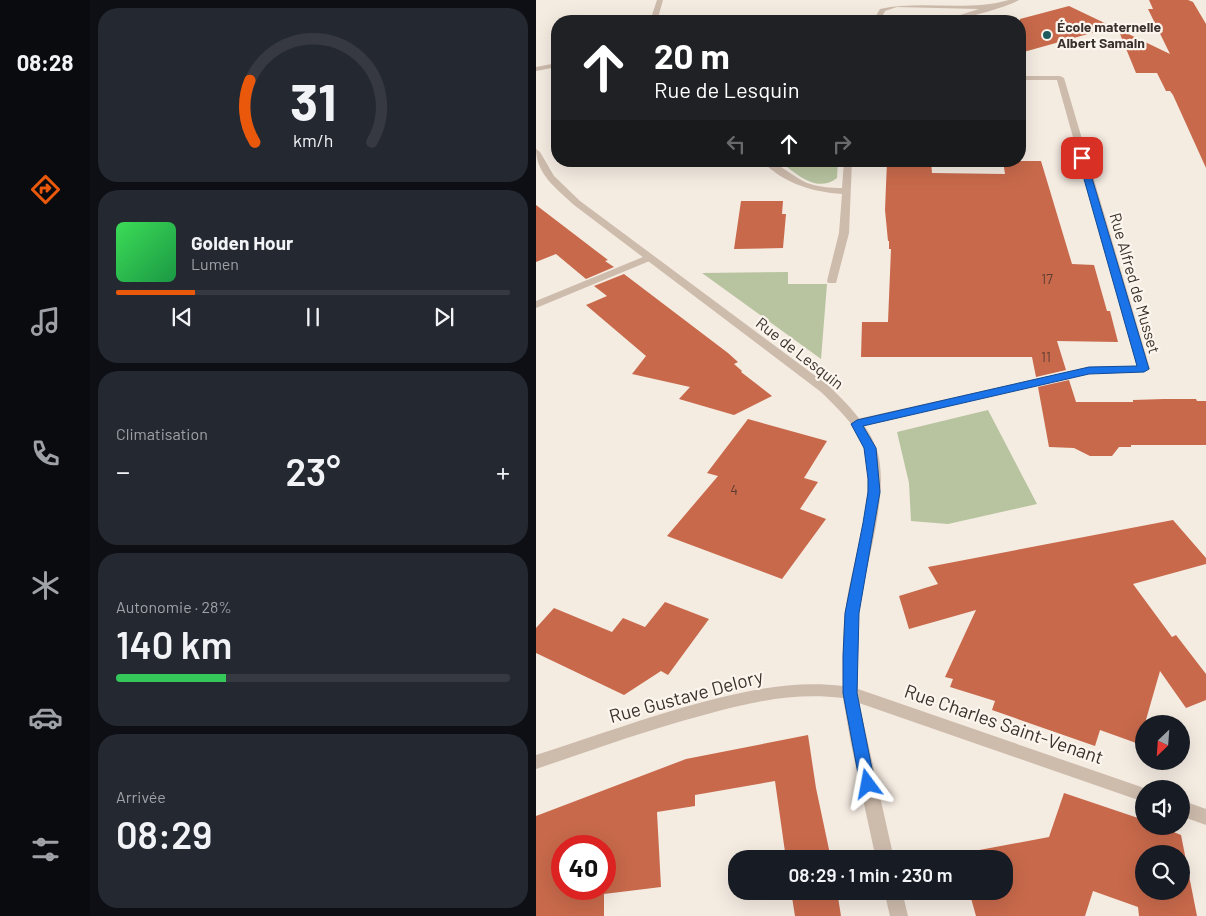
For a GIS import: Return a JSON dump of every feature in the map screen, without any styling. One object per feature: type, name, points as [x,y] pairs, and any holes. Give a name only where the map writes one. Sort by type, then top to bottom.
[{"type":"street","points":[[655,15],[660,0]]},
{"type":"street","points":[[967,15],[1016,0]]},
{"type":"street","points":[[880,15],[882,10],[896,5],[997,7]]},
{"type":"street","points":[[536,69],[551,66]]},
{"type":"street","name":"Rue Alfred de Musset","points":[[857,424],[1089,370],[1144,369],[1060,78],[1026,78]]},
{"type":"street","name":"Rue de Lesquin","points":[[536,152],[550,177],[566,194],[648,258],[825,389],[857,424],[870,448],[874,492],[852,613],[850,693],[858,744],[883,850]]},
{"type":"street","points":[[775,167],[806,187],[815,190],[846,190]]},
{"type":"street","points":[[832,280],[844,233],[848,167]]},
{"type":"street","points":[[536,305],[648,258]]},
{"type":"street","name":"Rue Gustave Delory","points":[[536,762],[671,716],[750,696],[787,690],[819,689],[850,693]]},
{"type":"street","name":"Rue Charles Saint-Venant","points":[[850,693],[1135,792]]},
{"type":"street","points":[[1190,811],[1206,817]]},
{"type":"street","points":[[895,900],[899,916]]},
{"type":"green space","points":[[787,167],[838,167],[837,178],[821,184],[799,176]]},
{"type":"green space","points":[[788,272],[788,284],[827,284],[821,359],[702,273]]},
{"type":"green space","points":[[988,410],[1037,504],[948,524],[911,521],[909,483],[897,432]]},
{"type":"building","points":[[1149,0],[1188,0],[1193,2],[1206,24],[1206,168],[1173,95],[1170,91],[1166,91],[1157,73],[1136,73],[1118,29],[1170,54],[1148,9],[1153,9]]},
{"type":"building","points":[[1069,6],[1113,27],[1026,51],[1026,17]]},
{"type":"building","points":[[1026,161],[1041,161],[1072,264],[1094,265],[1107,311],[1110,311],[1118,342],[1057,341],[1066,370],[1036,377],[1032,357],[861,357],[862,322],[888,322],[891,249],[889,249],[885,210],[887,167],[932,167],[932,173],[1005,174],[1004,167],[1026,167]]},
{"type":"building","points":[[741,201],[783,201],[782,214],[786,214],[783,248],[734,249]]},
{"type":"building","points":[[536,205],[608,260],[605,261],[614,267],[586,279],[556,254],[536,262]]},
{"type":"building","points":[[624,274],[728,353],[738,362],[734,364],[741,372],[772,396],[734,415],[679,399],[690,387],[632,374],[646,356],[586,305],[607,296],[594,286]]},
{"type":"building","points":[[1069,380],[1076,402],[1133,402],[1133,400],[1164,399],[1196,399],[1197,401],[1206,401],[1206,445],[1131,445],[1131,447],[1119,447],[1112,456],[1090,456],[1074,448],[1049,447],[1038,387]]},
{"type":"building","points":[[748,419],[827,441],[804,478],[818,482],[800,509],[826,519],[782,579],[667,536],[718,476],[707,473]]},
{"type":"building","points":[[1173,520],[1206,558],[1206,564],[1133,584],[1172,637],[1176,635],[1206,674],[1206,700],[1186,708],[1160,671],[1147,715],[1135,715],[1135,743],[1100,730],[1095,746],[992,710],[995,701],[950,687],[953,679],[945,677],[976,610],[909,629],[899,596],[938,584],[928,567]]},
{"type":"building","points":[[665,602],[709,619],[668,675],[661,671],[624,695],[536,653],[536,628],[554,608],[612,632],[623,618],[645,627]]},
{"type":"building","points":[[808,735],[816,788],[829,850],[785,850],[775,781],[695,795],[695,806],[657,812],[661,887],[616,893],[616,835],[551,835],[551,900],[604,900],[604,916],[536,916],[536,816],[686,759]]},
{"type":"building","points":[[1064,793],[1135,817],[1135,835],[1181,835],[1183,845],[1135,845],[1135,900],[1190,900],[1190,881],[1197,916],[1139,916],[1138,907],[1093,891],[1085,916],[976,916],[972,900],[1013,900],[1013,850],[979,850],[1049,837]]},
{"type":"building","points":[[792,900],[838,900],[841,916],[795,916]]},
{"type":"place","name":"École maternelle Albert Samain","points":[[1047,35]]},
{"type":"route","points":[[868,784],[858,744],[850,693],[850,656],[852,613],[869,523],[874,479],[870,448],[857,424],[1089,370],[1144,369],[1082,158]]}]
